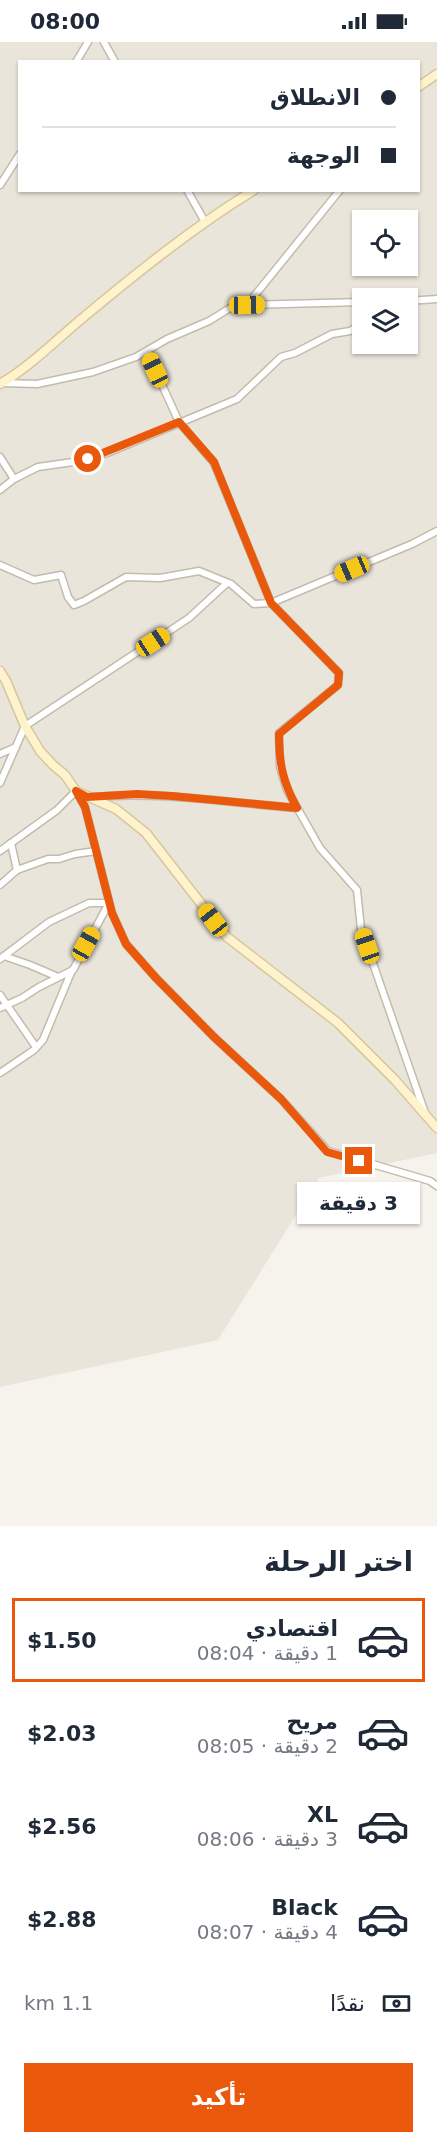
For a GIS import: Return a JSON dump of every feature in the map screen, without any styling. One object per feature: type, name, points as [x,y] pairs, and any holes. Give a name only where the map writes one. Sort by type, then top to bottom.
[{"type":"main road","points":[[420,86],[437,74]]},
{"type":"main road","points":[[1,384],[19,373],[86,315],[206,222],[251,192]]},
{"type":"main road","points":[[0,671],[3,683],[40,751],[65,775],[76,791],[116,809],[146,833],[227,937],[338,1023],[437,1128]]},
{"type":"street","points":[[77,60],[88,42]]},
{"type":"street","points":[[104,42],[114,60]]},
{"type":"street","points":[[0,185],[18,157]]},
{"type":"street","points":[[189,192],[206,222]]},
{"type":"street","points":[[247,305],[338,192]]},
{"type":"street","points":[[418,300],[437,299]]},
{"type":"street","points":[[1,384],[37,384],[70,378],[120,363],[209,321],[230,308],[247,305],[352,302]]},
{"type":"street","points":[[0,490],[14,479],[38,466],[73,462],[107,453],[237,399],[281,357],[295,353],[332,334],[352,330]]},
{"type":"street","points":[[147,352],[179,422],[214,462],[271,603],[339,673],[338,685],[279,734],[280,767],[287,790],[320,848],[357,890],[361,929],[425,1113]]},
{"type":"street","points":[[0,457],[14,479]]},
{"type":"street","points":[[0,565],[34,580],[61,575],[68,597],[74,605],[126,577],[160,578],[199,571],[238,589],[255,604],[271,603],[412,544],[437,531]]},
{"type":"street","points":[[0,783],[25,726],[189,618],[227,583]]},
{"type":"street","points":[[0,754],[16,747]]},
{"type":"street","points":[[0,851],[57,810],[76,791],[85,807],[117,927],[126,944],[156,978],[214,1037],[281,1099],[327,1152],[430,1181],[437,1186]]},
{"type":"street","points":[[87,797],[137,794],[297,808]]},
{"type":"street","points":[[11,843],[17,870]]},
{"type":"street","points":[[0,885],[17,870],[48,859],[59,859],[96,851]]},
{"type":"street","points":[[2,958],[49,922],[89,903],[109,903]]},
{"type":"street","points":[[0,1073],[43,1040],[73,970],[109,903]]},
{"type":"street","points":[[2,958],[30,964],[58,977]]},
{"type":"street","points":[[3,1006],[73,970]]},
{"type":"street","points":[[0,995],[3,1006],[36,1047]]},
{"type":"shaded area","points":[[0,42],[437,42],[437,1153],[319,1178],[218,1340],[0,1387]]},
{"type":"route","points":[[88,459],[133,443],[179,422],[214,462],[271,603],[339,673],[338,685],[279,734],[280,767],[287,790],[297,808],[137,794],[87,797],[76,791],[85,807],[112,913],[126,944],[214,1037],[281,1099],[327,1152],[359,1161]]}]
